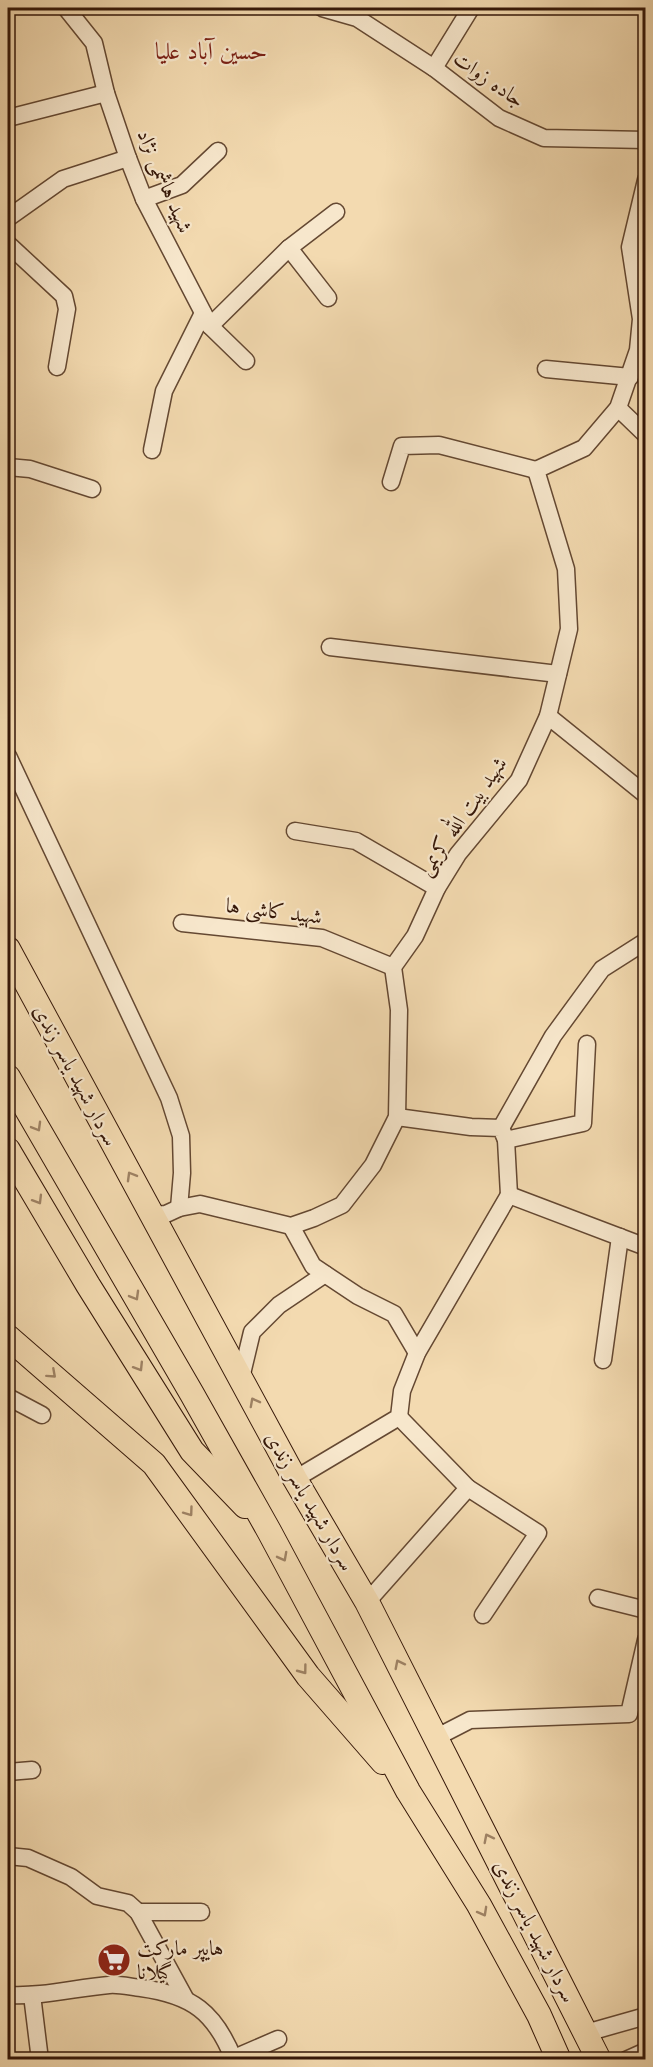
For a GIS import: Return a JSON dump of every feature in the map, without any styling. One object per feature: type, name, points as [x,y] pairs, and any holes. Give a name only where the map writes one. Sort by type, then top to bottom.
[{"type":"highway","name":"سردار شهید یاسر زندی","points":[[8,949],[295,1479],[367,1602],[599,2060]]},
{"type":"highway","name":"سردار شهید یاسر زندی","points":[[8,1077],[269,1531],[408,1791],[479,1905],[539,2015],[559,2060]]},
{"type":"highway","points":[[8,1150],[88,1285],[192,1451],[269,1531]]},
{"type":"highway","points":[[8,1337],[154,1464],[308,1676],[408,1791]]},
{"type":"highway","points":[[539,2015],[543,2060]]},
{"type":"street","name":"شهید هاشمی نژاد","points":[[66,8],[94,43],[106,93],[144,199],[206,320],[246,361]]},
{"type":"street","name":"جاده زوات","points":[[322,8],[357,18],[434,68],[499,118],[544,138],[645,140]]},
{"type":"street","points":[[434,68],[471,8]]},
{"type":"street","points":[[8,116],[12,117],[106,93]]},
{"type":"street","points":[[144,199],[182,185],[218,151]]},
{"type":"street","points":[[8,218],[63,180],[128,158]]},
{"type":"street","points":[[391,482],[402,446],[439,445],[536,470],[584,448],[618,408],[638,350],[643,318],[630,247],[645,180]]},
{"type":"street","points":[[152,450],[164,391],[206,320],[289,248],[336,212]]},
{"type":"street","points":[[8,244],[64,296],[66,302],[57,367]]},
{"type":"street","points":[[289,248],[328,298]]},
{"type":"street","points":[[546,369],[630,376]]},
{"type":"street","points":[[618,408],[645,435]]},
{"type":"street","points":[[8,467],[30,469],[92,489]]},
{"type":"street","name":"شهید بیت الله کریمی","points":[[393,966],[415,936],[437,888],[458,854],[519,780],[548,716],[569,629],[566,569],[536,470]]},
{"type":"street","points":[[330,647],[558,674]]},
{"type":"street","points":[[548,716],[645,795]]},
{"type":"street","points":[[8,756],[169,1098],[181,1136],[182,1173],[179,1208]]},
{"type":"street","points":[[295,831],[356,841],[437,888]]},
{"type":"street","name":"شهید کاشی ها","points":[[182,923],[322,938],[393,966]]},
{"type":"street","points":[[399,1417],[402,1391],[417,1353],[509,1195],[503,1134],[553,1036],[602,969],[645,941]]},
{"type":"street","points":[[153,1215],[166,1214],[179,1208],[200,1204],[291,1226],[342,1204],[373,1165],[397,1117],[399,1010],[393,966]]},
{"type":"street","points":[[397,1117],[471,1127],[503,1134],[583,1123],[587,1044]]},
{"type":"street","points":[[509,1195],[645,1247]]},
{"type":"street","points":[[291,1226],[313,1266],[358,1296],[393,1314],[417,1353]]},
{"type":"street","points":[[603,1360],[620,1237]]},
{"type":"street","points":[[241,1378],[252,1332],[279,1305],[325,1274]]},
{"type":"street","points":[[8,1397],[42,1415]]},
{"type":"street","points":[[295,1479],[399,1417]]},
{"type":"street","points":[[399,1417],[468,1488],[538,1533],[483,1615]]},
{"type":"street","points":[[367,1602],[468,1488]]},
{"type":"street","points":[[598,1598],[645,1610]]},
{"type":"street","points":[[437,1737],[470,1720],[629,1714],[645,1640]]},
{"type":"street","points":[[8,1772],[32,1770]]},
{"type":"street","points":[[8,1856],[28,1858],[71,1877],[97,1896],[128,1903],[138,1912],[185,1998]]},
{"type":"street","points":[[138,1912],[201,1912]]},
{"type":"street","points":[[8,1995],[32,1995],[112,1985],[153,1990],[185,1998],[211,2017],[224,2036],[234,2059],[279,2039]]},
{"type":"street","points":[[32,1995],[40,2060]]},
{"type":"street","points":[[586,2033],[645,2016]]},
{"type":"street","points":[[626,2060],[645,2051]]},
{"type":"place","name":"هایپر مارکت گیلانا","points":[[114,1960]]},
{"type":"district","name":"حسین آباد علیا","points":[[211,51]]}]
